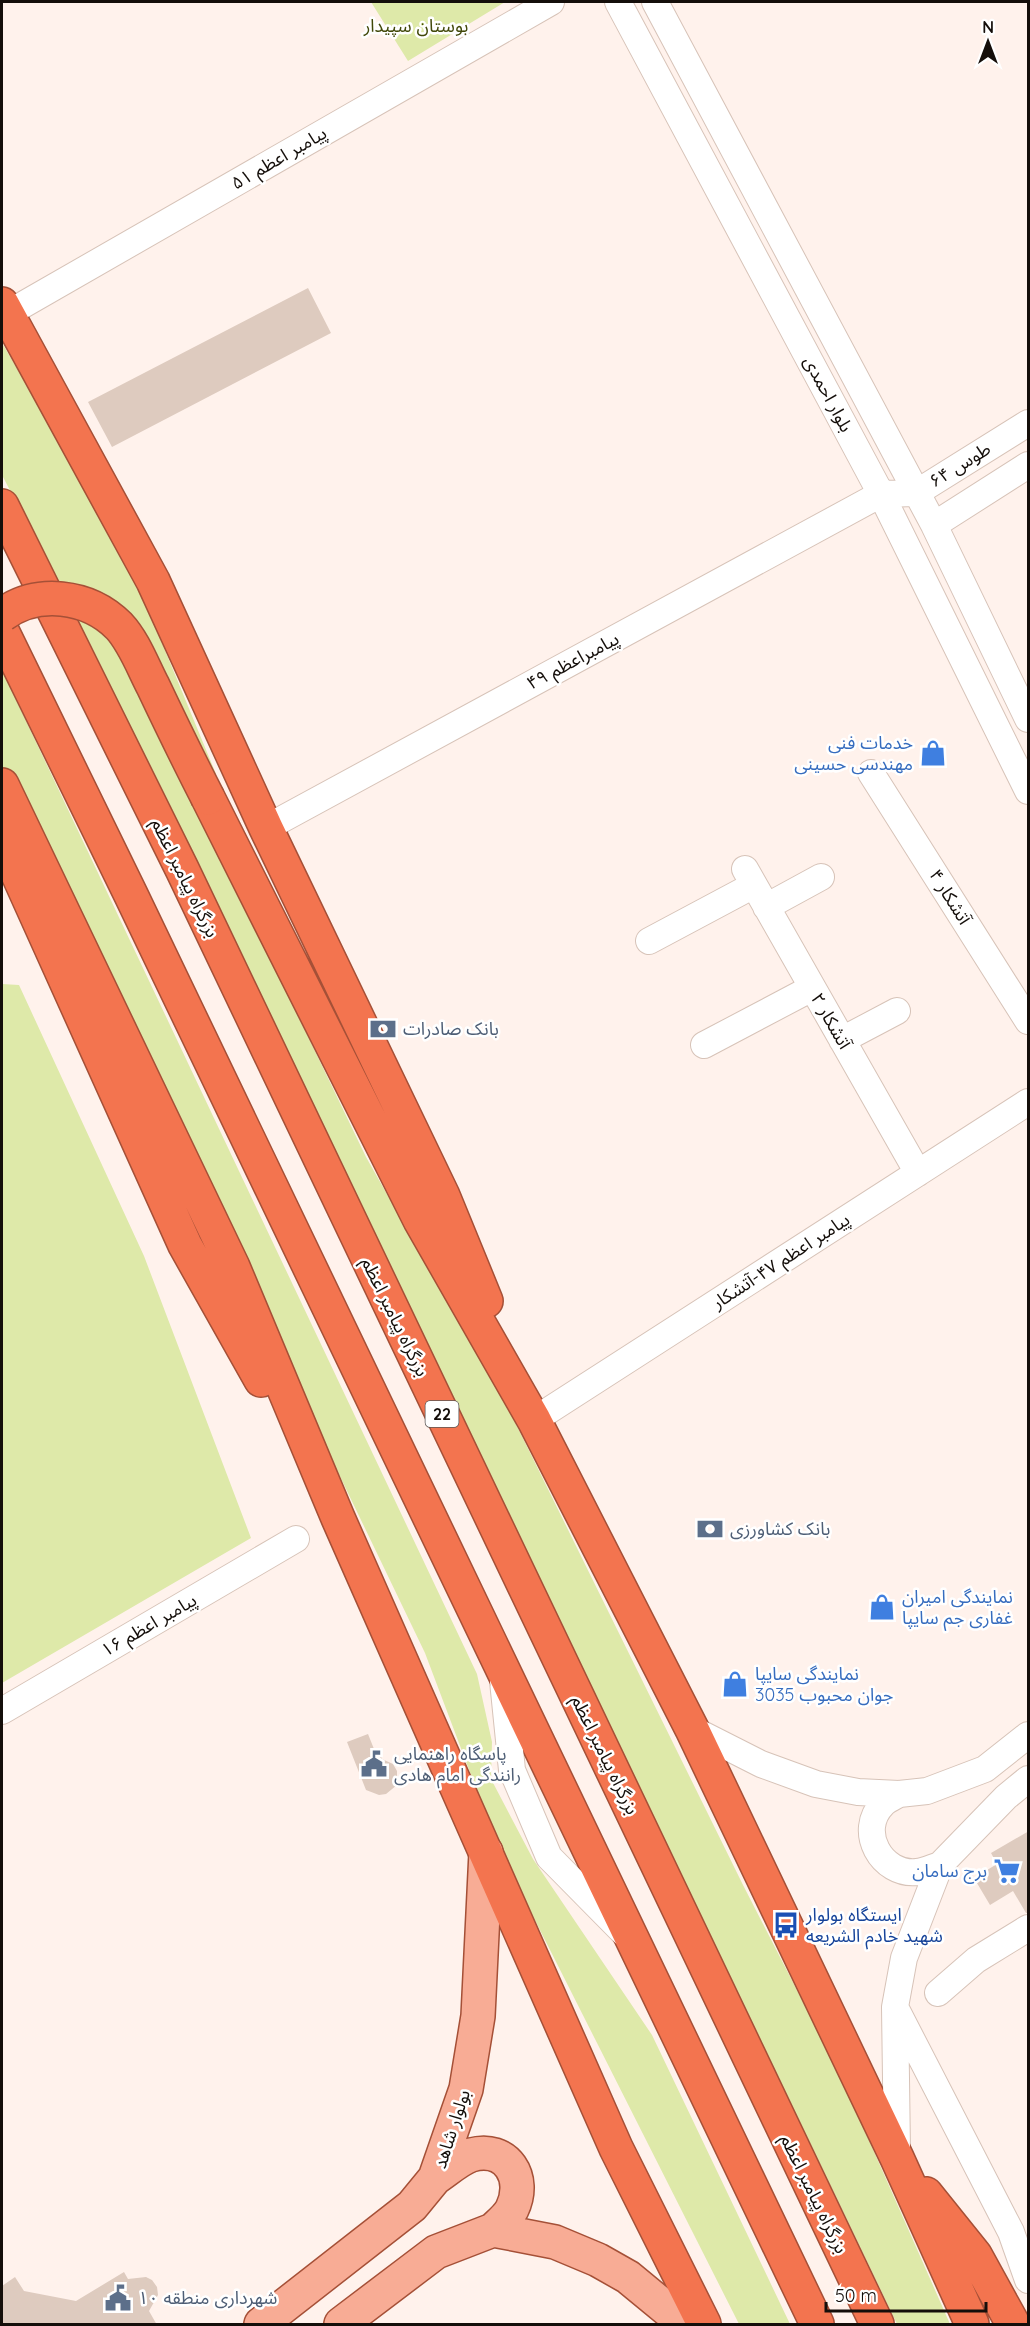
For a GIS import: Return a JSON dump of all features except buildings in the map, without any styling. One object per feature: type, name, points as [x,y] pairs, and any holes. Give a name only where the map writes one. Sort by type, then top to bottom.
[{"type":"highway","points":[[4,309],[153,581],[266,828],[443,1196],[534,1419]]},
{"type":"highway","name":"بزرگراه پیامبر اعظم","points":[[2,506],[187,880],[877,2325]]},
{"type":"highway","points":[[2,615],[13,606],[41,598],[70,599],[97,609],[120,627],[135,652],[420,1220],[534,1419],[692,1730],[897,2158],[972,2325]]},
{"type":"highway","points":[[2,631],[817,2325]]},
{"type":"highway","points":[[2,785],[233,1267],[338,1518],[616,2148],[705,2325]]},
{"type":"highway","points":[[2,839],[185,1245],[338,1518]]},
{"type":"highway","points":[[897,2158],[975,2255],[1013,2325]]},
{"type":"main road","name":"بولوار شاهد","points":[[261,2325],[412,2206],[435,2178],[466,2089],[478,2016],[486,1852]]},
{"type":"main road","points":[[341,2325],[436,2252],[493,2230],[511,2212],[516,2198],[515,2172],[506,2161],[494,2155],[469,2156],[435,2178]]},
{"type":"main road","points":[[493,2230],[555,2242],[598,2260],[628,2277],[685,2325]]},
{"type":"street","name":"پیامبر اعظم ۵۱","points":[[4,309],[551,2]]},
{"type":"street","name":"بلوار احمدی","points":[[618,2],[881,494],[1029,791]]},
{"type":"street","name":"بلوار احمدی","points":[[655,2],[934,525],[1029,719]]},
{"type":"street","name":"طوس ۶۴","points":[[881,494],[916,493],[1029,423]]},
{"type":"street","name":"طوس ۶۴","points":[[934,525],[1029,465]]},
{"type":"street","points":[[881,494],[934,525]]},
{"type":"street","name":"پیامبراعظم ۴۹","points":[[266,828],[881,494]]},
{"type":"street","name":"آتشکار ۴","points":[[871,773],[1029,1021]]},
{"type":"street","points":[[650,941],[755,887],[821,877]]},
{"type":"street","name":"آتشکار ۲","points":[[755,887],[918,1173]]},
{"type":"street","points":[[704,1045],[812,988]]},
{"type":"street","points":[[842,1040],[897,1011]]},
{"type":"street","name":"پیامبر اعظم ۴۷-آتشکار","points":[[534,1419],[1029,1102]]},
{"type":"street","name":"پیامبر اعظم ۱۶","points":[[2,1711],[296,1539]]},
{"type":"street","points":[[692,1730],[761,1764],[816,1784],[858,1792],[899,1794],[927,1791],[985,1769],[1029,1735]]},
{"type":"street","points":[[897,2158],[895,2007],[904,1958],[940,1865],[1006,1797],[1029,1779]]},
{"type":"street","points":[[899,1794],[882,1805],[873,1822],[872,1841],[881,1859],[898,1870],[917,1872],[940,1865]]},
{"type":"street","points":[[938,1993],[976,1960],[1029,1928]]},
{"type":"street","points":[[895,2007],[1020,2228],[1029,2280]]},
{"type":"green space","name":"بوستان سپیدار","points":[[371,2],[505,2],[408,61]]},
{"type":"green space","points":[[2,343],[122,546],[216,774],[193,798],[366,1157],[511,1414],[743,1885],[838,2070],[950,2324],[897,2324],[96,656],[2,475]]},
{"type":"green space","points":[[2,670],[477,1674],[492,1742],[491,1779],[533,1859],[652,2035],[790,2324],[739,2324],[499,1849],[425,1653],[2,774]]},
{"type":"green space","points":[[2,984],[19,985],[144,1256],[251,1538],[2,1683]]},
{"type":"place","name":"خدمات فنی مهندسی حسینی","points":[[933,753]]},
{"type":"place","name":"بانک صادرات","points":[[383,1029]]},
{"type":"place","name":"بانک کشاورزی","points":[[710,1529]]},
{"type":"place","name":"نمایندگی امیران غفاری جم سایپا","points":[[882,1607]]},
{"type":"place","name":"نمایندگی سایپا جوان محبوب 3035","points":[[735,1684]]},
{"type":"place","name":"پاسگاه راهنمایی رانندگی امام هادی","points":[[374,1764]]},
{"type":"place","name":"برج سامان","points":[[1007,1871]]},
{"type":"place","name":"ایستگاه بولوار شهید خادم الشریعه","points":[[786,1925]]},
{"type":"place","name":"شهرداری منطقه ۱۰","points":[[118,2298]]}]
